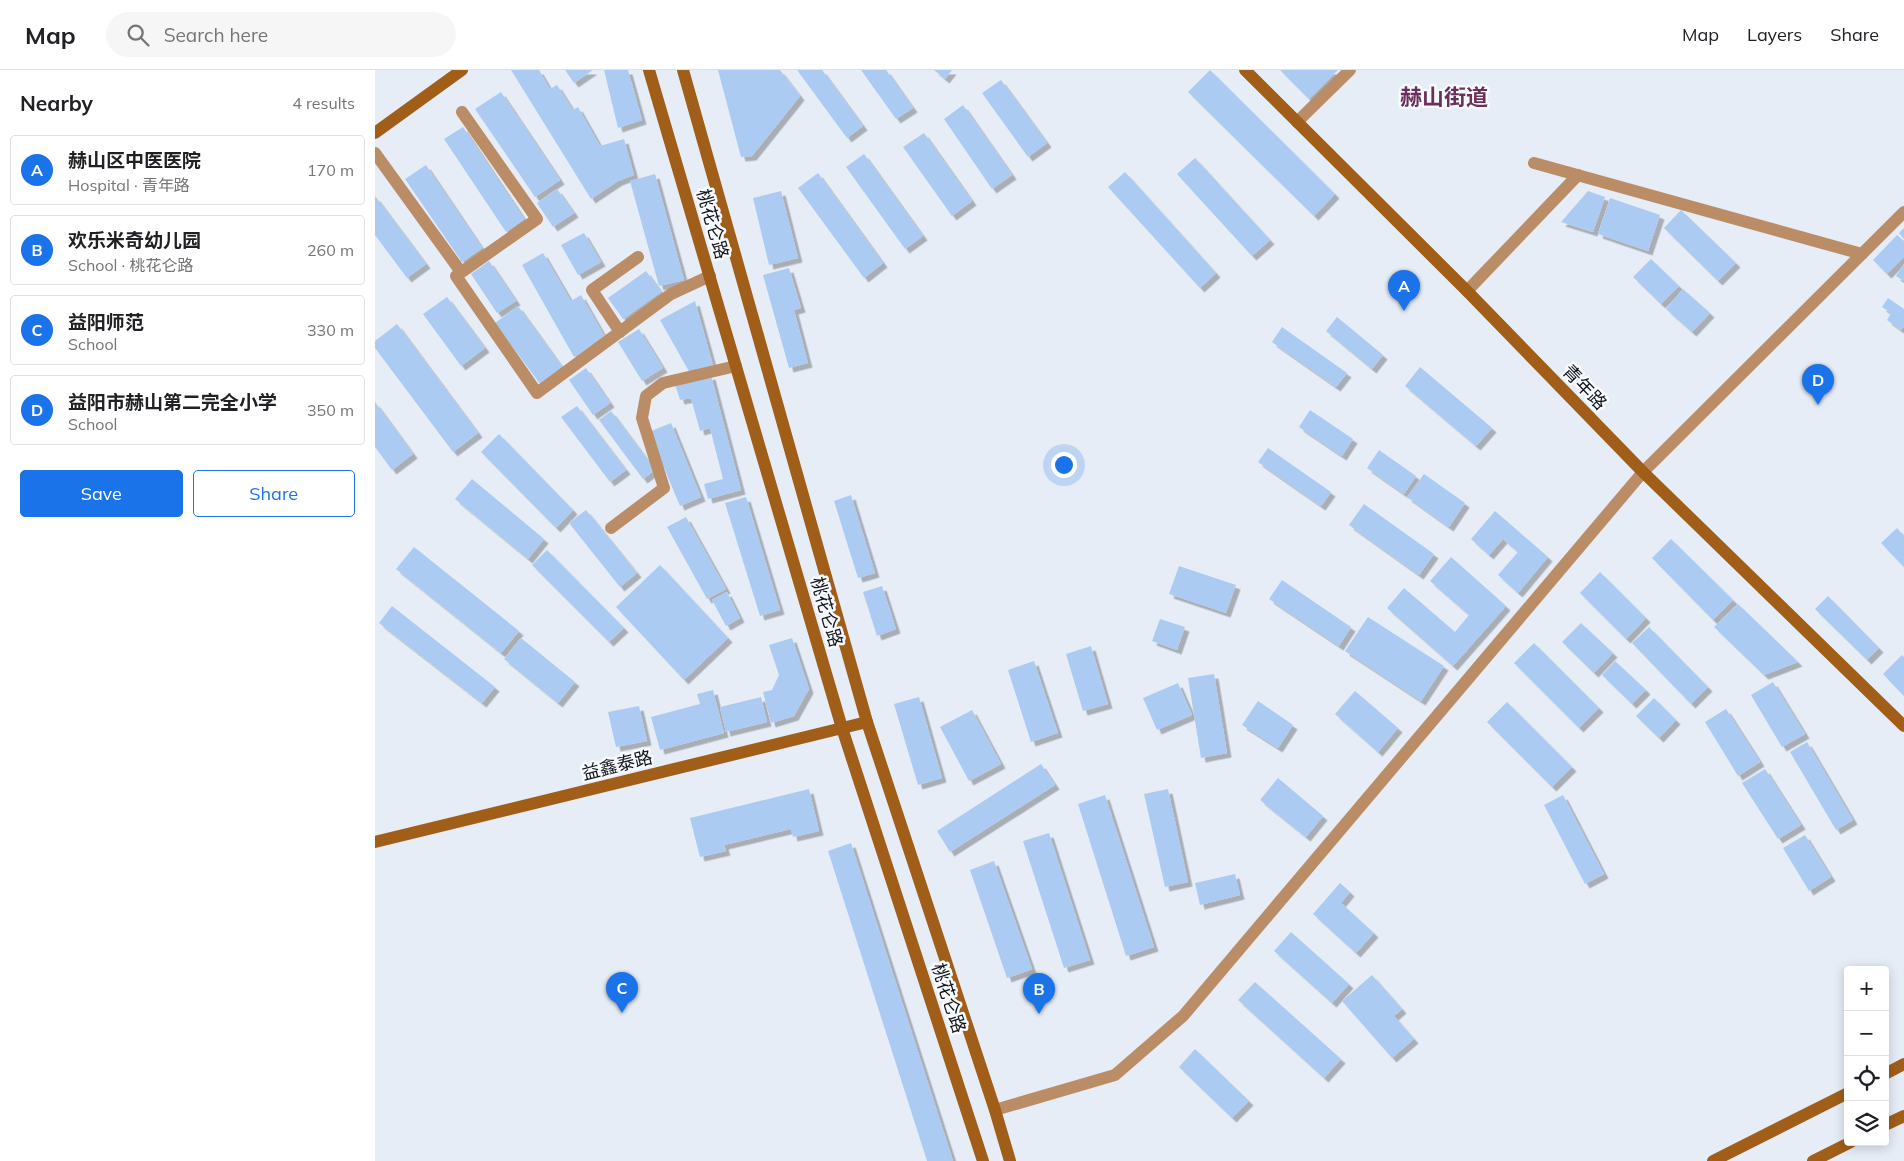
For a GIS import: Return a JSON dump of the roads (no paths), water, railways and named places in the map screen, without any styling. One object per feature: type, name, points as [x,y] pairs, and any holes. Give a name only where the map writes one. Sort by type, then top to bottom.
[{"type":"main road","points":[[375,133],[462,70]]},
{"type":"main road","name":"桃花仑路","points":[[649,70],[843,728],[983,1161]]},
{"type":"main road","name":"桃花仑路","points":[[683,70],[867,722],[995,1110],[1010,1161]]},
{"type":"main road","name":"青年路","points":[[1245,70],[1467,291],[1643,472],[1904,726]]},
{"type":"main road","name":"益鑫泰路","points":[[375,842],[867,722]]},
{"type":"main road","points":[[1889,1072],[1904,1064]]},
{"type":"main road","points":[[1713,1161],[1844,1095]]},
{"type":"main road","points":[[1889,1123],[1904,1116]]},
{"type":"main road","points":[[1813,1161],[1844,1146]]},
{"type":"street","points":[[1297,122],[1350,70]]},
{"type":"street","points":[[462,112],[537,219],[456,276],[537,394],[671,294],[709,276]]},
{"type":"street","points":[[375,153],[461,272]]},
{"type":"street","points":[[1534,163],[1862,254]]},
{"type":"street","points":[[1467,291],[1578,175]]},
{"type":"street","points":[[995,1110],[1115,1074],[1183,1016],[1643,472],[1904,212]]},
{"type":"street","points":[[620,332],[592,290],[638,257]]},
{"type":"street","points":[[611,528],[664,488],[642,418],[646,396],[663,383],[736,366]]},
{"type":"place","name":"赫山区中医医院","points":[[1404,311]]},
{"type":"place","name":"益阳市赫山第二完全小学","points":[[1818,405]]},
{"type":"place","name":"益阳师范","points":[[622,1013]]},
{"type":"place","name":"欢乐米奇幼儿园","points":[[1039,1014]]},
{"type":"district","name":"赫山街道","points":[[1444,97]]}]
